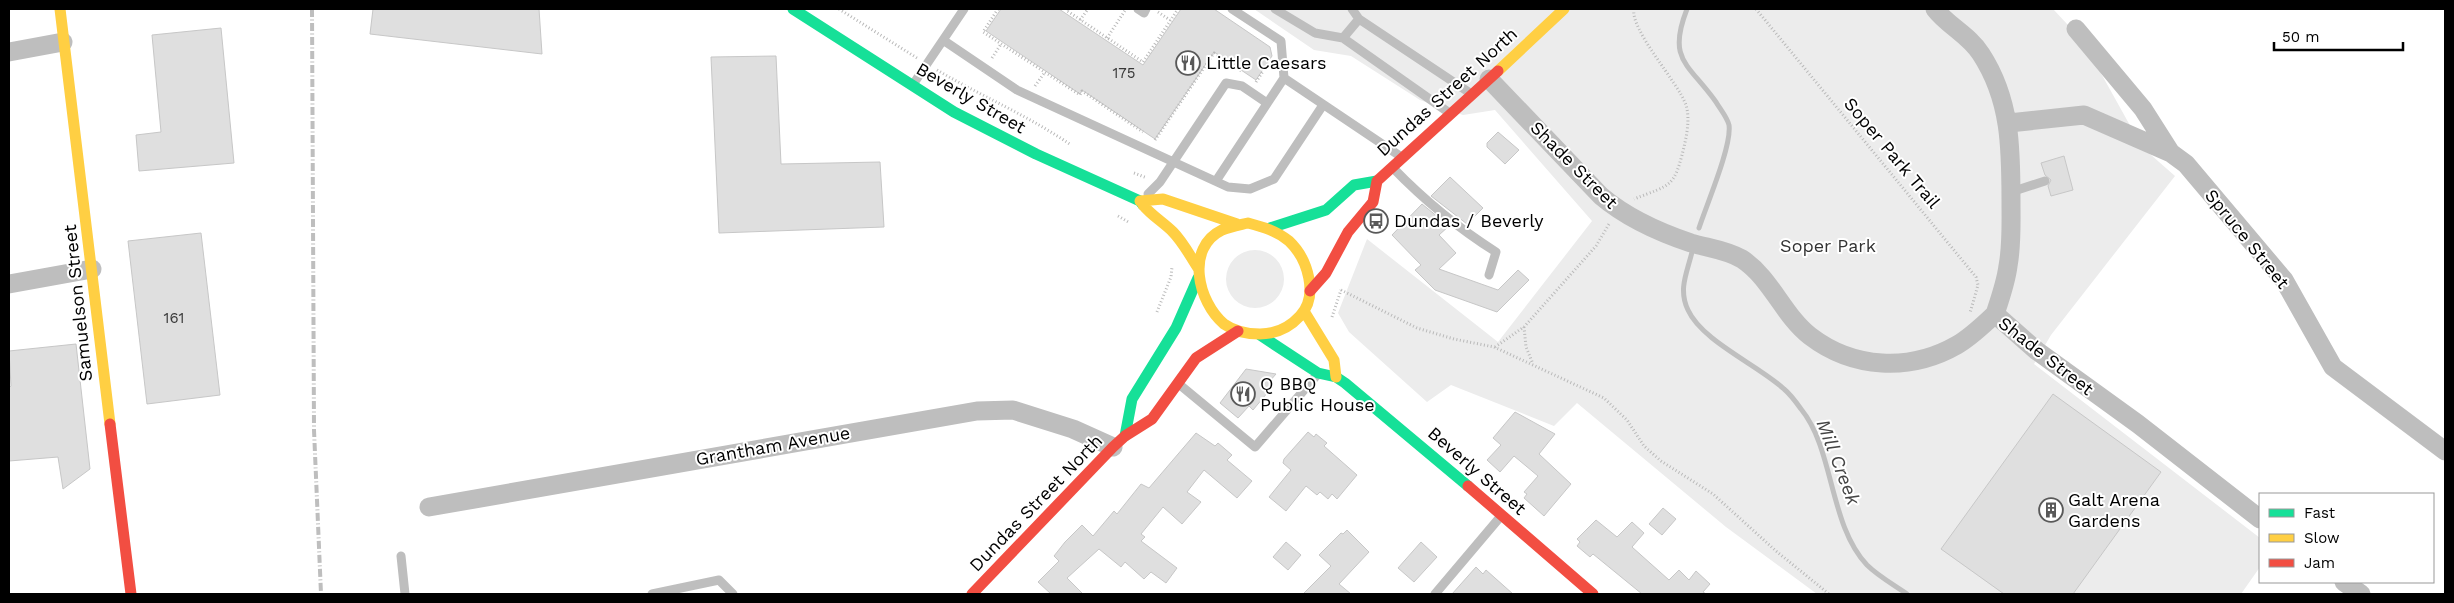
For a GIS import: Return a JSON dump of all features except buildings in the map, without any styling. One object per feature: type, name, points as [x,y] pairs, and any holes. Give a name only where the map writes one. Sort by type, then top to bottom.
[{"type":"main road","name":"Samuelson Street","points":[[60,9],[110,434],[131,594]]},
{"type":"main road","name":"Beverly Street","points":[[793,9],[954,112],[1036,154],[1140,201],[1154,218],[1164,223],[1175,234],[1198,273]]},
{"type":"main road","name":"Dundas Street North","points":[[1310,291],[1326,273],[1348,232],[1373,202],[1377,181],[1391,166],[1490,79],[1564,9]]},
{"type":"main road","name":"Dundas Street North","points":[[1270,228],[1326,210],[1354,184],[1377,181]]},
{"type":"main road","name":"Beverly Street","points":[[1140,201],[1163,199],[1237,224]]},
{"type":"main road","points":[[1237,224],[1259,224],[1270,228],[1289,240],[1297,249],[1308,269],[1310,291],[1304,311],[1298,319],[1281,331],[1260,335],[1238,331],[1211,310],[1200,289],[1198,273],[1202,252],[1210,239],[1227,227],[1237,224]]},
{"type":"main road","name":"Dundas Street North","points":[[1119,441],[1132,400],[1176,328],[1198,273]]},
{"type":"main road","points":[[1304,311],[1334,360],[1336,377]]},
{"type":"main road","name":"Dundas Street North","points":[[984,590],[1119,441],[1152,419],[1196,358],[1215,344],[1238,331]]},
{"type":"main road","name":"Beverly Street","points":[[1260,335],[1318,373],[1336,377],[1402,429],[1593,594]]},
{"type":"street","points":[[1935,9],[1963,33],[1981,54],[1998,88],[2009,123],[2011,192],[2008,267],[1995,314]]},
{"type":"street","name":"Spruce Street","points":[[2076,29],[2143,109],[2171,153]]},
{"type":"street","points":[[9,52],[64,42]]},
{"type":"street","name":"Shade Street","points":[[1490,79],[1601,196],[1619,211],[1677,238],[1742,259],[1761,276],[1810,336],[1844,355],[1862,362],[1885,364],[1918,360],[1956,346],[1995,314],[2037,351],[2138,424],[2259,518]]},
{"type":"street","name":"Spruce Street","points":[[2009,123],[2084,115],[2171,153],[2186,164],[2284,280],[2333,367],[2445,451]]},
{"type":"street","points":[[9,284],[92,269]]},
{"type":"street","name":"Grantham Avenue","points":[[429,507],[977,410],[1013,410],[1119,441]]},
{"type":"street","points":[[2345,583],[2361,594]]},
{"type":"lane","points":[[913,85],[964,9]]},
{"type":"lane","points":[[1138,9],[1144,13],[1146,9]]},
{"type":"lane","points":[[1216,181],[1284,78],[1280,41],[1232,9]]},
{"type":"lane","points":[[1276,9],[1315,33],[1343,38],[1451,114]]},
{"type":"lane","points":[[1352,9],[1359,19],[1472,95]]},
{"type":"lane","points":[[1343,38],[1359,19]]},
{"type":"lane","points":[[943,40],[1017,90],[1228,187],[1250,189],[1274,179],[1323,105]]},
{"type":"lane","points":[[1284,78],[1401,157]]},
{"type":"lane","points":[[1140,201],[1160,182],[1226,83],[1242,86],[1267,103]]},
{"type":"lane","points":[[1391,166],[1413,189],[1466,233],[1496,252],[1489,275]]},
{"type":"lane","points":[[2011,192],[2045,181]]},
{"type":"lane","points":[[1178,384],[1255,447],[1318,373]]},
{"type":"lane","points":[[1435,594],[1501,516]]},
{"type":"lane","points":[[401,556],[405,594]]},
{"type":"lane","points":[[652,594],[719,580],[733,594]]},
{"type":"path","points":[[839,9],[982,97],[1039,123],[1078,149]]},
{"type":"path","points":[[998,9],[983,32],[1080,95],[1082,91],[1156,141],[1214,53],[1256,82],[1273,56]]},
{"type":"path","points":[[1067,9],[1080,20],[1143,62],[1178,9]]},
{"type":"path","points":[[1080,20],[1088,9]]},
{"type":"path","points":[[1107,38],[1126,9]]},
{"type":"path","points":[[1152,9],[1170,20]]},
{"type":"path","points":[[1628,202],[1671,184],[1678,173],[1687,133],[1686,105],[1638,26],[1634,9]]},
{"type":"path","name":"Soper Park Trail","points":[[1756,9],[1976,277],[1978,285],[1969,318]]},
{"type":"path","points":[[1130,171],[1160,182]]},
{"type":"path","points":[[1115,215],[1138,227]]},
{"type":"path","points":[[1494,347],[1524,327],[1596,246],[1612,218]]},
{"type":"path","points":[[1153,321],[1171,277],[1172,262]]},
{"type":"path","points":[[1334,325],[1332,316],[1344,282]]},
{"type":"path","points":[[1342,290],[1417,328],[1454,339],[1494,347],[1604,398],[1627,420],[1644,446],[1714,494],[1776,551],[1830,594]]},
{"type":"path","points":[[1524,327],[1526,347],[1533,364]]},
{"type":"green space","name":"Soper Park","points":[[1254,9],[2053,9],[2083,41],[2142,147],[2175,176],[2051,335],[2034,364],[2259,537],[2259,568],[2241,594],[1817,594],[1726,527],[1577,403],[1554,426],[1451,385],[1427,402],[1349,332],[1338,313],[1367,239],[1498,342],[1592,221],[1495,110],[1463,115],[1420,100],[1351,56],[1314,50]]},
{"type":"green space","points":[[1249,250],[1261,250],[1276,258],[1284,273],[1284,285],[1276,300],[1261,308],[1249,308],[1234,300],[1226,285],[1226,273],[1234,258]]},
{"type":"waterway","name":"Mill Creek","points":[[1687,9],[1681,26],[1680,51],[1689,69],[1716,102],[1729,125],[1729,135],[1723,161],[1699,228]]},
{"type":"waterway","name":"Mill Creek","points":[[1692,252],[1684,281],[1684,295],[1688,310],[1705,332],[1773,380],[1795,401],[1812,426],[1820,445],[1838,509],[1845,529],[1855,548],[1871,569],[1907,594]]},
{"type":"railway","points":[[312,9],[314,430],[321,594]]},
{"type":"traffic: fast","points":[[793,9],[954,112],[1036,154],[1140,201],[1143,205]]},
{"type":"traffic: fast","points":[[1270,228],[1326,210],[1354,185],[1377,181]]},
{"type":"traffic: fast","points":[[1125,436],[1132,399],[1176,328],[1198,278]]},
{"type":"traffic: fast","points":[[1260,335],[1318,373],[1336,377],[1345,383],[1468,486]]},
{"type":"traffic: slow","points":[[60,9],[110,424]]},
{"type":"traffic: slow","points":[[1498,71],[1564,9]]},
{"type":"traffic: slow","points":[[1140,201],[1163,199],[1237,224]]},
{"type":"traffic: slow","points":[[1143,205],[1177,236],[1198,268]]},
{"type":"traffic: slow","points":[[1248,223],[1275,232],[1289,241],[1306,267],[1309,278],[1310,288],[1306,308],[1291,324],[1271,333],[1246,333],[1237,331],[1224,324],[1208,303],[1199,276],[1203,249],[1210,238],[1222,230],[1248,223]]},
{"type":"traffic: slow","points":[[1304,311],[1334,360],[1336,377]]},
{"type":"traffic: jam","points":[[1310,291],[1326,273],[1348,232],[1373,202],[1377,181],[1498,71]]},
{"type":"traffic: jam","points":[[972,594],[1113,447],[1125,436],[1152,419],[1196,358],[1238,331]]},
{"type":"traffic: jam","points":[[110,424],[131,594]]},
{"type":"traffic: jam","points":[[1468,486],[1593,594]]},
{"type":"place","name":"Little Caesars","points":[[1188,63]]},
{"type":"place","name":"Dundas / Beverly","points":[[1376,221]]},
{"type":"place","name":"Q BBQ Public House","points":[[1243,394]]},
{"type":"place","name":"Galt Arena Gardens","points":[[2051,510]]}]
